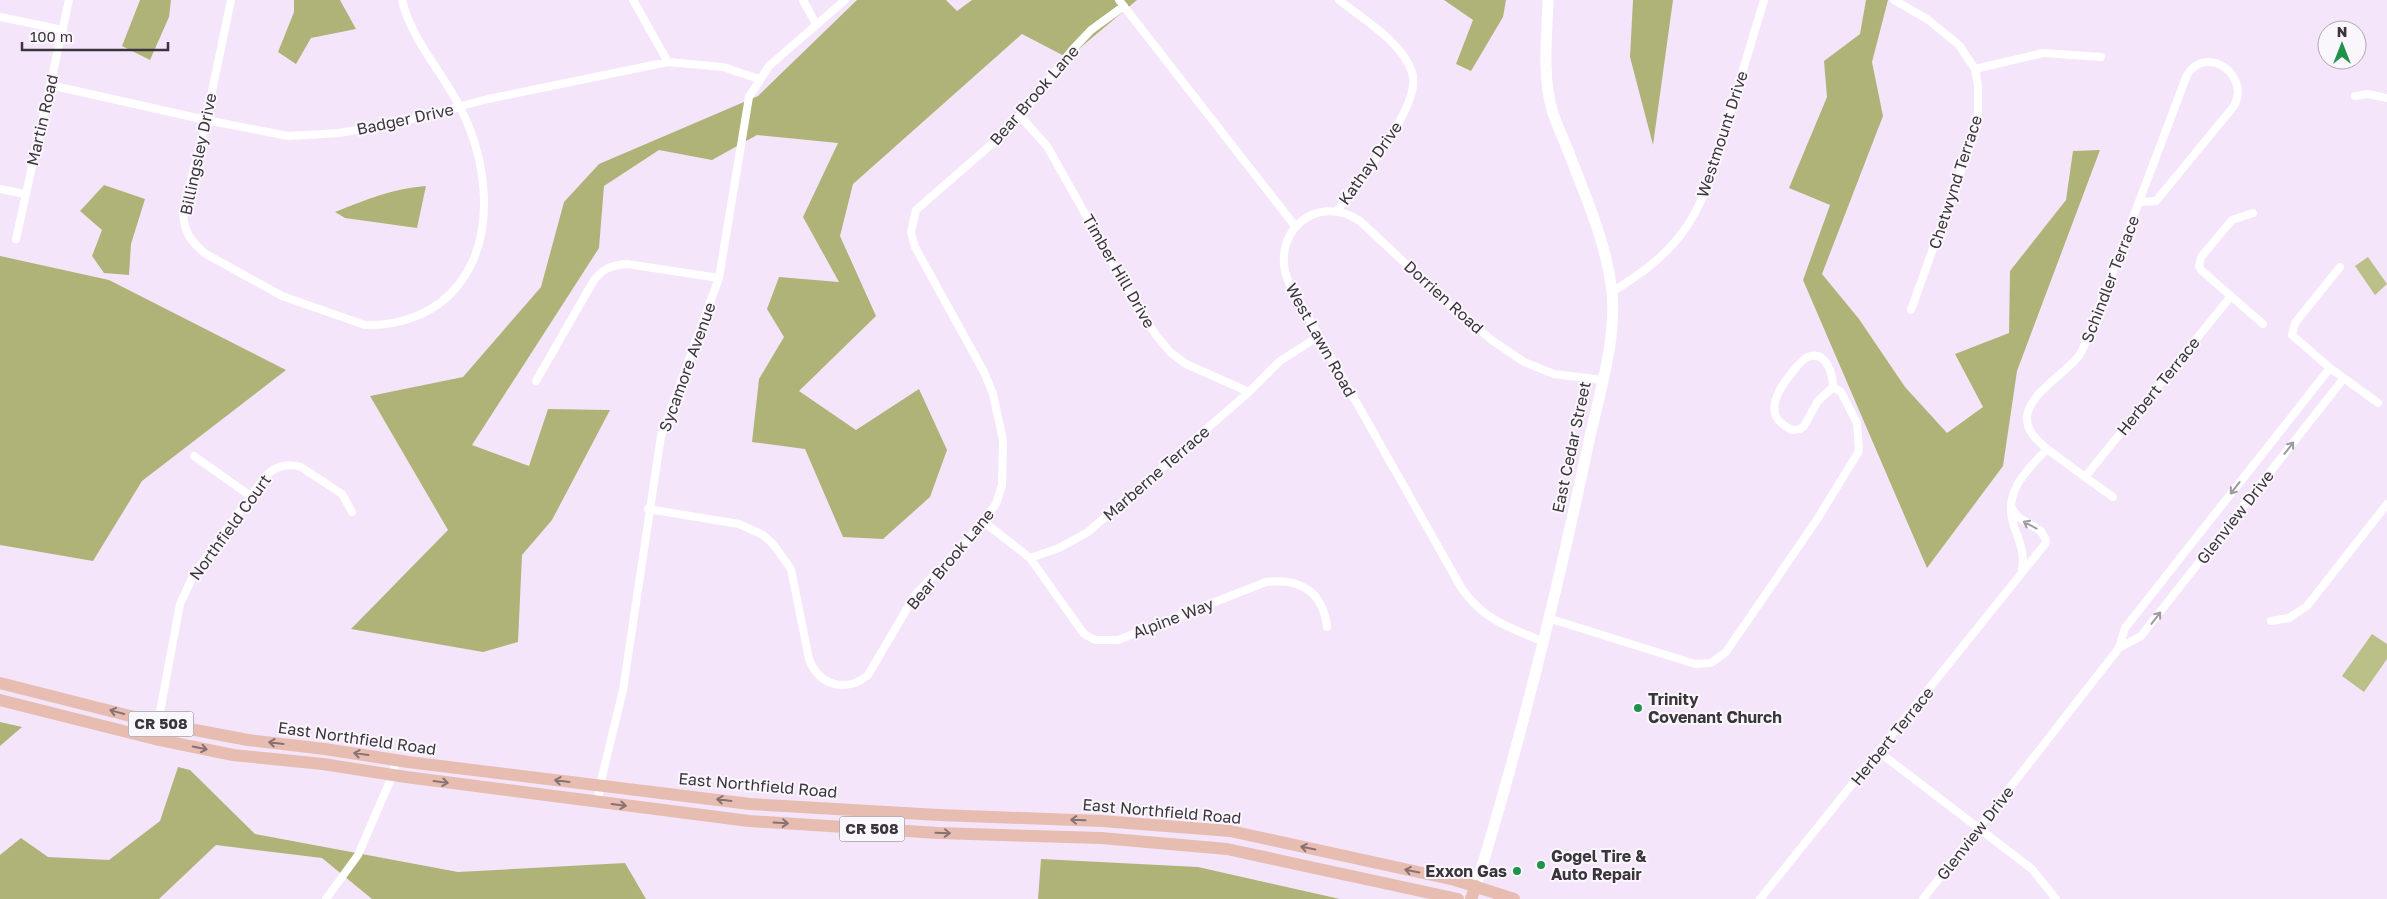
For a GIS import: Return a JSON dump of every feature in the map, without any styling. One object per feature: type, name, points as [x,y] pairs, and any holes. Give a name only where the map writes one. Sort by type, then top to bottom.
[{"type":"main road","name":"East Cedar Street","points":[[1471,899],[1542,641],[1571,526],[1613,318],[1612,292],[1604,250],[1596,222],[1551,109],[1547,72],[1548,0]]},
{"type":"main road","name":"East Northfield Road","points":[[0,683],[158,723],[248,740],[750,804],[1102,821],[1230,831],[1476,886],[1514,899]]},
{"type":"main road","points":[[63,715],[67,699]]},
{"type":"main road","name":"East Northfield Road","points":[[0,700],[155,739],[233,756],[323,764],[598,803],[749,821],[898,830],[1101,838],[1227,849],[1458,899]]},
{"type":"main road","points":[[749,821],[750,804]]},
{"type":"main road","points":[[897,812],[898,830]]},
{"type":"main road","points":[[1048,837],[1049,819]]},
{"type":"main road","points":[[1196,846],[1198,829]]},
{"type":"street","name":"Martin Road","points":[[16,239],[69,0]]},
{"type":"street","name":"Billingsley Drive","points":[[230,0],[206,120],[183,213],[184,229],[194,245],[282,296],[365,325],[410,319],[440,303],[460,283],[475,258],[482,228],[483,188],[476,150],[460,107],[415,32],[402,0]]},
{"type":"street","points":[[633,0],[668,62]]},
{"type":"street","points":[[803,0],[816,24]]},
{"type":"street","name":"Sycamore Avenue","points":[[598,803],[600,785],[623,690],[660,436],[719,278],[749,97],[769,66],[845,0]]},
{"type":"street","name":"Kathay Drive","points":[[1337,211],[1398,126],[1413,89],[1413,74],[1400,51],[1339,0]]},
{"type":"street","name":"Westmount Drive","points":[[1612,292],[1649,269],[1661,258],[1680,236],[1696,210],[1712,175],[1764,0]]},
{"type":"street","name":"Chetwynd Terrace","points":[[1894,0],[1926,19],[1959,45],[1975,69],[1979,92],[1978,123],[1911,310]]},
{"type":"street","points":[[1121,3],[1295,226],[1312,215],[1337,211]]},
{"type":"street","name":"Bear Brook Lane","points":[[648,509],[739,524],[763,535],[773,544],[791,569],[811,666],[827,682],[841,686],[856,683],[868,675],[915,595],[984,522],[996,504],[1002,485],[1004,464],[999,417],[984,372],[912,240],[911,225],[916,210],[925,200],[985,152],[1020,116],[1073,49],[1121,3]]},
{"type":"street","points":[[0,17],[63,30]]},
{"type":"street","points":[[1975,69],[2043,53],[2101,57]]},
{"type":"street","name":"Schindler Terrace","points":[[2047,449],[2034,437],[2027,417],[2036,400],[2078,358],[2085,344],[2140,202],[2192,68],[2198,63],[2207,61],[2226,69],[2233,77],[2239,92],[2234,106],[2156,202],[2140,202]]},
{"type":"street","name":"Badger Drive","points":[[50,85],[206,120],[288,136],[339,133],[368,128],[488,99],[668,62],[723,67],[759,79]]},
{"type":"street","points":[[2355,96],[2368,94],[2387,98]]},
{"type":"street","name":"Timber Hill Drive","points":[[1020,116],[1047,146],[1138,308],[1170,352],[1186,364],[1249,392]]},
{"type":"street","points":[[0,189],[25,194]]},
{"type":"street","name":"Dorrien Road","points":[[1337,211],[1360,221],[1453,308],[1493,341],[1524,362],[1554,374],[1602,380]]},
{"type":"street","points":[[2253,213],[2232,220],[2199,262],[2201,270],[2263,324]]},
{"type":"street","name":"West Lawn Road","points":[[1295,226],[1289,234],[1283,253],[1285,274],[1462,589],[1473,605],[1502,625],[1542,641]]},
{"type":"street","points":[[536,381],[594,280],[603,270],[614,264],[627,264],[719,278]]},
{"type":"street","points":[[2340,267],[2294,324],[2291,332],[2294,339],[2378,403]]},
{"type":"street","name":"Herbert Terrace","points":[[2085,477],[2231,296]]},
{"type":"street","name":"Marberne Terrace","points":[[1030,558],[1059,548],[1088,532],[1249,392],[1280,361],[1319,336]]},
{"type":"street","points":[[1808,357],[1821,358],[1828,364],[1833,377],[1833,387],[1824,393],[1800,430],[1792,430],[1777,418],[1774,410],[1777,395],[1802,361],[1808,357]]},
{"type":"street","name":"Glenview Drive","points":[[1923,899],[2119,648],[2125,628],[2330,368]]},
{"type":"street","name":"Glenview Drive","points":[[2119,648],[2141,636],[2344,378]]},
{"type":"street","points":[[1548,618],[1695,664],[1711,663],[1726,652],[1818,518],[1859,451],[1857,423],[1841,392],[1833,387]]},
{"type":"street","points":[[2022,571],[2024,552],[2014,526],[2011,507],[2012,494],[2020,478],[2047,449],[2113,497]]},
{"type":"street","points":[[194,456],[252,497]]},
{"type":"street","name":"Northfield Court","points":[[155,739],[185,590],[194,574],[272,470],[294,465],[301,467],[342,494],[352,512]]},
{"type":"street","points":[[2270,621],[2289,618],[2307,606],[2387,504]]},
{"type":"street","name":"Herbert Terrace","points":[[1760,899],[2045,544],[2046,540],[2041,531],[2022,520],[2011,507]]},
{"type":"street","points":[[984,522],[1030,558]]},
{"type":"street","name":"Alpine Way","points":[[1030,558],[1084,634],[1095,640],[1118,640],[1266,582],[1280,580],[1306,588],[1316,597],[1325,611],[1328,627]]},
{"type":"street","points":[[1879,752],[2032,869],[2056,899]]},
{"type":"street","points":[[326,899],[358,855],[393,774],[396,759]]},
{"type":"green space","points":[[140,0],[171,0],[169,17],[150,60],[122,46]]},
{"type":"green space","points":[[294,0],[340,0],[356,29],[311,38],[296,64],[278,52],[294,12]]},
{"type":"green space","points":[[857,0],[946,0],[957,11],[972,0],[1137,0],[1068,58],[1022,34],[853,184],[840,236],[876,316],[799,391],[856,430],[919,389],[947,450],[930,497],[883,539],[843,537],[805,449],[752,442],[759,379],[784,337],[767,309],[779,277],[839,282],[803,217],[838,143],[757,135],[712,160],[659,150],[604,186],[599,248],[472,445],[529,466],[548,409],[610,410],[552,520],[522,555],[518,642],[483,652],[351,629],[448,530],[370,396],[463,377],[541,287],[564,202],[599,164],[758,96]]},
{"type":"green space","points":[[1444,0],[1506,0],[1503,17],[1471,71],[1456,64],[1473,20]]},
{"type":"green space","points":[[1633,0],[1673,0],[1653,145],[1630,57]]},
{"type":"green space","points":[[1866,0],[1888,0],[1872,62],[1883,116],[1822,274],[1859,319],[1905,387],[1947,433],[1983,407],[1955,354],[2009,333],[2010,271],[2066,200],[2073,151],[2100,150],[2017,371],[2003,466],[1927,568],[1803,280],[1830,205],[1789,188],[1827,97],[1824,61],[1860,34]]},
{"type":"green space","points":[[104,185],[145,199],[131,244],[129,275],[104,273],[92,256],[102,230],[80,211]]},
{"type":"green space","points":[[426,186],[417,228],[345,218],[335,212],[391,192]]},
{"type":"green space","points":[[0,256],[109,280],[286,370],[142,481],[93,561],[0,545]]},
{"type":"green space","points":[[2368,257],[2387,284],[2375,295],[2355,266]]},
{"type":"green space","points":[[2372,634],[2387,644],[2387,659],[2364,692],[2342,676]]},
{"type":"green space","points":[[0,722],[22,727],[0,746]]},
{"type":"green space","points":[[178,767],[190,770],[255,834],[458,872],[625,863],[646,899],[372,899],[322,858],[216,845],[159,899],[0,899],[0,855],[21,838],[48,857],[109,860],[160,821]]},
{"type":"green space","points":[[1041,859],[1198,867],[1340,899],[1038,899]]},
{"type":"place","name":"Trinity Covenant Church","points":[[1638,708]]},
{"type":"place","name":"Gogel Tire & Auto Repair","points":[[1541,865]]},
{"type":"place","name":"Exxon Gas","points":[[1517,871]]}]
